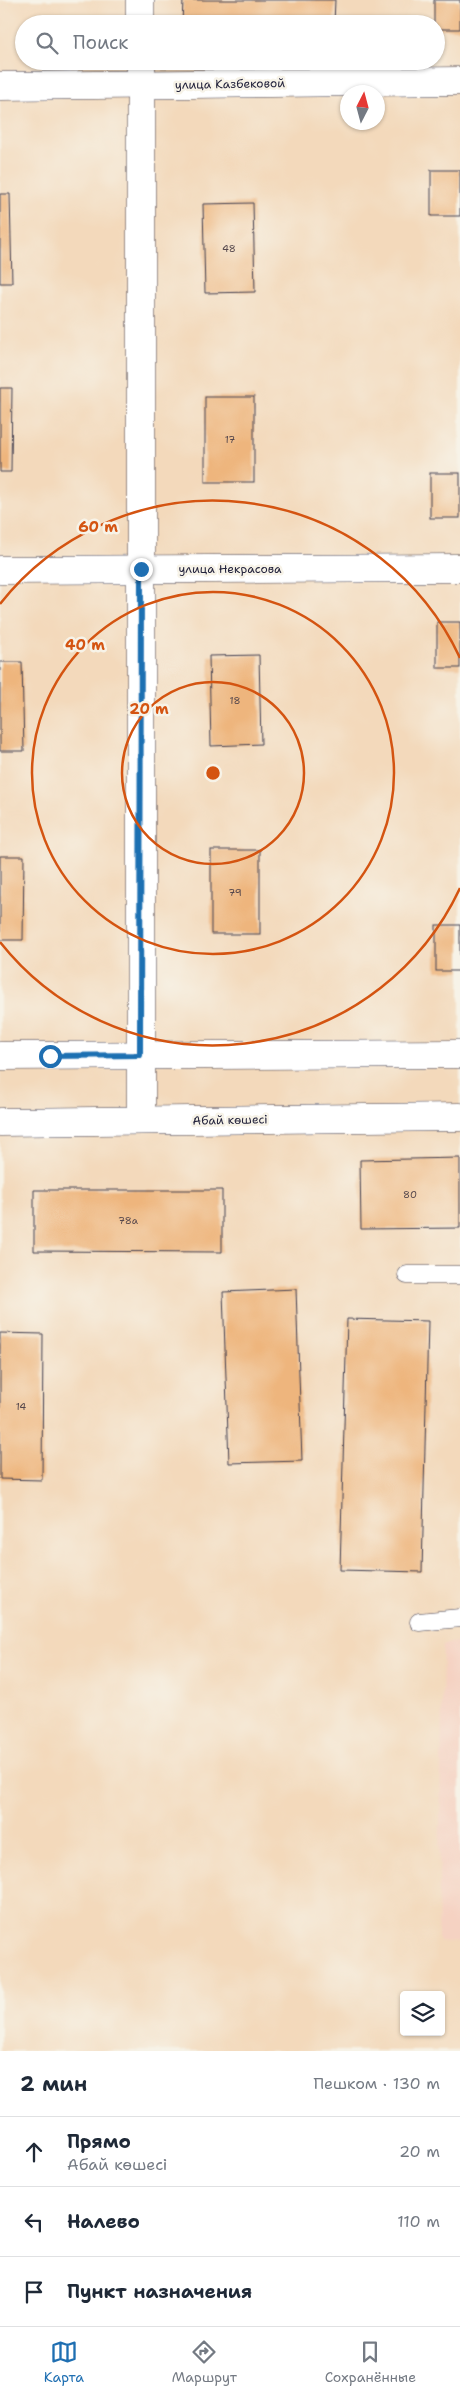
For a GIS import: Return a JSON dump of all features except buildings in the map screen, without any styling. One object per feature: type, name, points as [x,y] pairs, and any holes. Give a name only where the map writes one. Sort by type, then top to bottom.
[{"type":"street","points":[[140,0],[140,15]]},
{"type":"street","points":[[141,73],[140,1055],[142,1120]]},
{"type":"street","name":"улица Казбековой","points":[[0,86],[141,73],[460,81]]},
{"type":"street","name":"улица Некрасова","points":[[0,570],[460,568]]},
{"type":"street","points":[[0,1056],[460,1054]]},
{"type":"street","name":"Абай көшесі","points":[[0,1122],[460,1118]]},
{"type":"lane","points":[[407,1275],[460,1275]]},
{"type":"lane","points":[[420,1622],[460,1618]]},
{"type":"shaded area","points":[[460,1641],[460,1943],[438,1941],[443,1645]]},
{"type":"route","points":[[50,1056],[140,1055],[141,569]]}]
